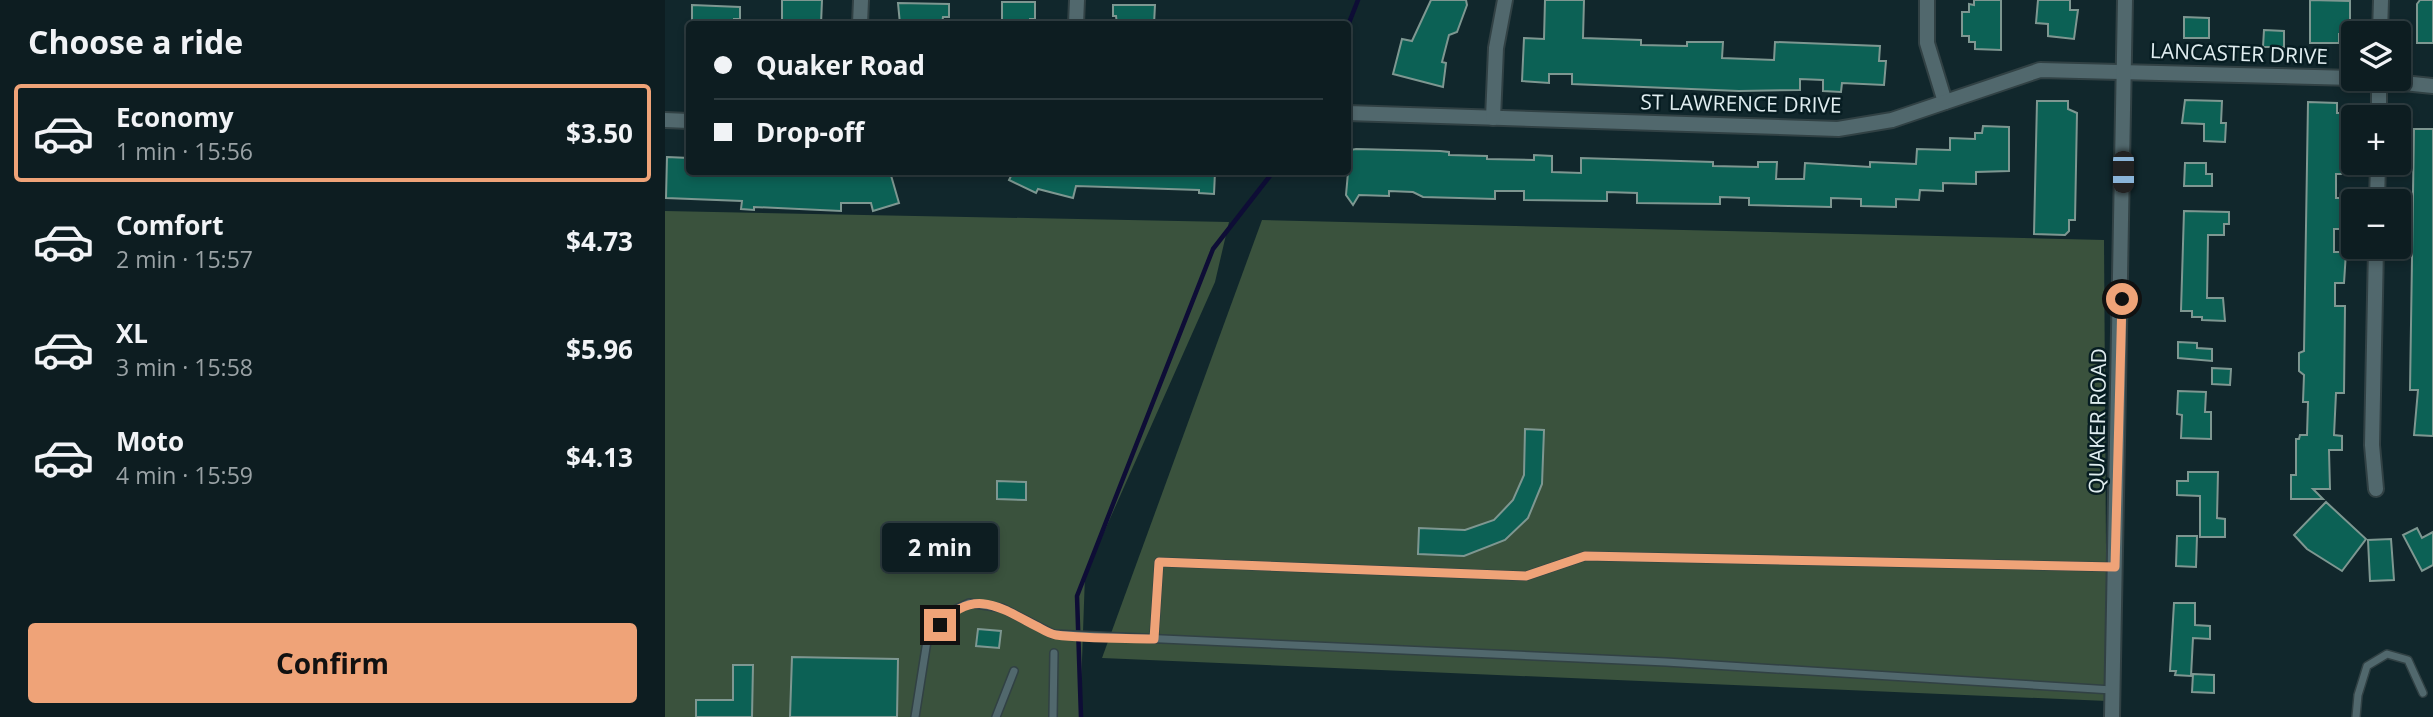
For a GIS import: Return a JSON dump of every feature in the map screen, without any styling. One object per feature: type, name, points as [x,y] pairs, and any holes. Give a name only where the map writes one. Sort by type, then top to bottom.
[{"type":"street","points":[[860,21],[861,0]]},
{"type":"street","points":[[1076,21],[1077,0]]},
{"type":"street","points":[[1493,118],[1496,48],[1505,0]]},
{"type":"street","points":[[1927,0],[1927,43],[1945,102]]},
{"type":"street","name":"QUAKER ROAD","points":[[2112,717],[2125,0]]},
{"type":"street","points":[[2381,0],[2381,21]]},
{"type":"street","name":"ST LAWRENCE DRIVE","points":[[1351,113],[1838,129],[1892,120],[2027,72],[2054,69],[2123,72]]},
{"type":"street","name":"LANCASTER DRIVE","points":[[2123,72],[2341,78]]},
{"type":"street","points":[[2411,83],[2433,86]]},
{"type":"street","points":[[665,120],[686,121]]},
{"type":"street","points":[[2376,259],[2372,445],[2376,489]]},
{"type":"lane","points":[[1154,639],[1159,562],[1522,576],[1585,556],[2115,567]]},
{"type":"lane","points":[[915,717],[927,641],[954,610],[969,603],[985,603],[1002,608],[1052,635],[1666,662],[2112,690]]},
{"type":"lane","points":[[1053,717],[1054,653]]},
{"type":"lane","points":[[2356,717],[2358,695],[2367,666],[2386,653],[2408,660],[2423,693]]},
{"type":"lane","points":[[996,717],[1014,671]]},
{"type":"green space","points":[[665,211],[1229,222],[1215,282],[1085,575],[1080,717],[665,717]]},
{"type":"green space","points":[[1262,220],[2104,240],[2107,701],[1102,658]]},
{"type":"building","points":[[782,0],[822,0],[821,21],[782,21]]},
{"type":"building","points":[[1431,0],[1466,0],[1467,5],[1457,32],[1449,35],[1442,62],[1446,63],[1443,87],[1393,74],[1402,39],[1412,41]]},
{"type":"building","points":[[1545,0],[1584,0],[1583,38],[1641,40],[1641,45],[1687,46],[1687,42],[1723,42],[1722,58],[1774,60],[1775,42],[1880,46],[1879,61],[1886,61],[1884,85],[1842,83],[1841,92],[1823,91],[1823,80],[1800,79],[1800,90],[1739,91],[1572,84],[1572,74],[1549,74],[1549,83],[1522,81],[1524,38],[1544,39]]},
{"type":"building","points":[[1974,0],[2001,0],[2001,50],[1975,49],[1975,42],[1969,42],[1969,36],[1962,36],[1962,12],[1969,12],[1969,4],[1974,5]]},
{"type":"building","points":[[2038,0],[2070,0],[2070,10],[2078,10],[2074,39],[2048,36],[2048,24],[2036,23]]},
{"type":"building","points":[[2310,0],[2350,1],[2350,21],[2341,21],[2339,43],[2310,43]]},
{"type":"building","points":[[2420,0],[2433,0],[2433,43],[2417,43],[2417,4]]},
{"type":"building","points":[[1002,2],[1035,2],[1035,19],[1002,21]]},
{"type":"building","points":[[898,3],[949,4],[949,17],[943,17],[942,21],[900,21]]},
{"type":"building","points":[[692,5],[740,7],[740,19],[734,21],[692,21]]},
{"type":"building","points":[[1113,5],[1155,5],[1154,21],[1117,21],[1116,16],[1113,16]]},
{"type":"building","points":[[2184,17],[2209,18],[2209,38],[2184,38]]},
{"type":"building","points":[[2264,30],[2284,31],[2284,47],[2263,47]]},
{"type":"building","points":[[2185,100],[2222,101],[2221,123],[2226,123],[2225,142],[2204,141],[2204,124],[2182,123]]},
{"type":"building","points":[[2037,101],[2068,101],[2068,109],[2077,113],[2075,220],[2069,220],[2069,231],[2065,235],[2034,234]]},
{"type":"building","points":[[2308,102],[2337,103],[2337,113],[2341,113],[2341,174],[2336,174],[2336,198],[2341,198],[2341,229],[2334,229],[2334,252],[2341,252],[2341,259],[2346,259],[2344,283],[2335,283],[2335,306],[2345,306],[2344,393],[2336,393],[2334,435],[2342,436],[2342,450],[2329,450],[2330,489],[2313,489],[2323,499],[2291,499],[2291,475],[2296,475],[2296,439],[2299,439],[2300,435],[2307,435],[2308,402],[2303,402],[2304,375],[2299,371],[2299,353],[2304,351]]},
{"type":"building","points":[[1983,126],[2009,127],[2009,171],[1976,172],[1976,184],[1943,183],[1943,191],[1920,190],[1919,200],[1896,199],[1896,207],[1861,206],[1861,199],[1831,198],[1831,207],[1749,205],[1749,198],[1720,197],[1720,204],[1637,203],[1637,193],[1607,192],[1607,201],[1524,200],[1524,191],[1495,191],[1495,199],[1423,197],[1413,192],[1389,191],[1389,196],[1359,195],[1353,205],[1346,195],[1348,175],[1351,175],[1351,150],[1356,149],[1440,151],[1449,152],[1449,155],[1487,156],[1487,159],[1534,160],[1534,155],[1552,156],[1552,172],[1581,173],[1581,158],[1713,162],[1713,166],[1758,167],[1758,162],[1777,162],[1776,179],[1804,179],[1805,163],[1870,167],[1870,162],[1916,164],[1917,149],[1950,150],[1950,138],[1975,139],[1975,133],[1982,133]]},
{"type":"building","points":[[2414,129],[2433,129],[2433,436],[2414,435],[2418,390],[2410,390]]},
{"type":"building","points":[[667,157],[686,158],[686,175],[891,175],[899,203],[873,211],[871,203],[841,203],[841,211],[754,207],[754,210],[741,209],[742,201],[666,198]]},
{"type":"building","points":[[2185,163],[2206,163],[2206,174],[2212,174],[2212,186],[2184,186]]},
{"type":"building","points":[[1012,175],[1215,175],[1214,194],[1199,193],[1199,190],[1076,186],[1073,198],[1038,189],[1036,193],[1009,180]]},
{"type":"building","points":[[2184,211],[2229,212],[2229,224],[2224,224],[2224,235],[2208,235],[2207,298],[2223,298],[2225,321],[2202,320],[2202,317],[2192,317],[2192,311],[2181,311]]},
{"type":"building","points":[[2178,342],[2197,343],[2197,348],[2212,349],[2212,361],[2178,358]]},
{"type":"building","points":[[2212,368],[2231,369],[2230,385],[2212,384]]},
{"type":"building","points":[[2178,391],[2206,392],[2205,412],[2211,412],[2211,439],[2181,438],[2182,415],[2177,414]]},
{"type":"building","points":[[1525,429],[1544,430],[1542,484],[1528,518],[1505,540],[1464,556],[1418,554],[1419,528],[1465,530],[1494,520],[1513,500],[1524,475]]},
{"type":"building","points":[[2188,472],[2218,472],[2217,518],[2225,519],[2225,537],[2200,537],[2200,496],[2177,495],[2177,481],[2188,481]]},
{"type":"building","points":[[997,481],[1026,482],[1026,500],[997,499]]},
{"type":"building","points":[[2326,502],[2366,539],[2342,571],[2307,549],[2294,535]]},
{"type":"building","points":[[2417,528],[2422,538],[2433,532],[2433,565],[2422,571],[2403,535]]},
{"type":"building","points":[[2177,536],[2197,536],[2196,567],[2176,566]]},
{"type":"building","points":[[2391,539],[2394,580],[2370,581],[2368,540]]},
{"type":"building","points":[[2174,603],[2195,603],[2195,625],[2210,626],[2210,639],[2193,638],[2191,676],[2175,675],[2176,671],[2170,671]]},
{"type":"building","points":[[978,629],[1001,631],[999,648],[976,646]]},
{"type":"building","points":[[792,657],[898,659],[897,717],[790,717]]},
{"type":"building","points":[[733,665],[753,665],[752,717],[696,717],[696,700],[733,700]]},
{"type":"building","points":[[2193,674],[2214,675],[2214,693],[2192,692]]},
{"type":"waterway","points":[[1350,21],[1358,0]]},
{"type":"waterway","points":[[1081,717],[1077,596],[1213,249],[1271,175]]},
{"type":"route","points":[[940,625],[954,610],[969,603],[985,603],[1002,608],[1052,635],[1154,639],[1159,562],[1522,576],[1585,556],[2115,567],[2122,299]]}]
